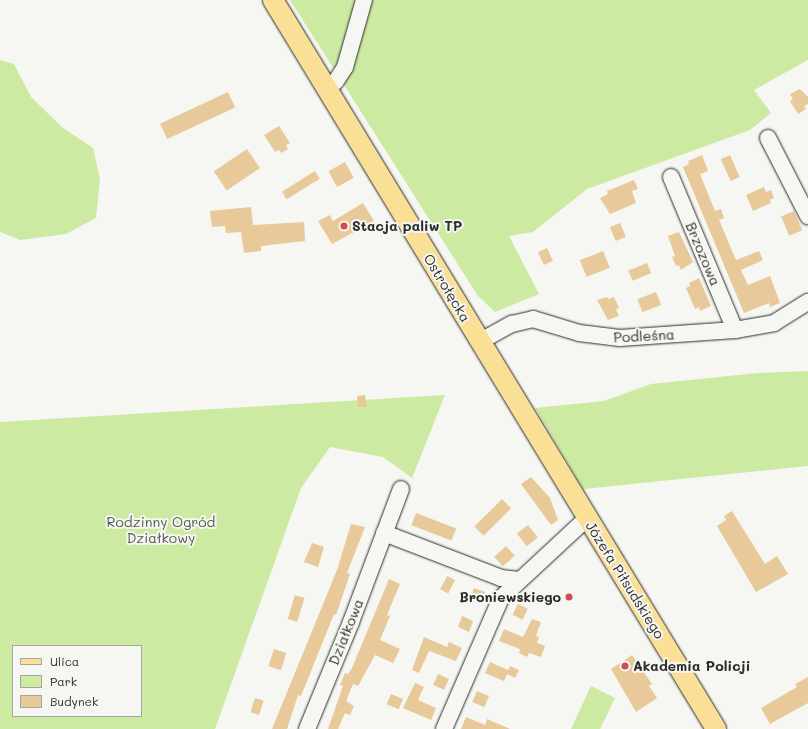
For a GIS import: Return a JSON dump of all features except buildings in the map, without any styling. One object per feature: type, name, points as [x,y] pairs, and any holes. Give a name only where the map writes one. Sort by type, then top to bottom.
[{"type":"main road","name":"Ostrołęcka","points":[[273,0],[571,493]]},
{"type":"main road","name":"Józefa Piłsudskiego","points":[[571,493],[716,729]]},
{"type":"street","points":[[326,90],[336,81],[345,68],[364,0]]},
{"type":"street","points":[[768,138],[808,216]]},
{"type":"street","name":"Brzozowa","points":[[671,177],[735,330]]},
{"type":"street","name":"Podleśna","points":[[479,342],[512,324],[533,319],[579,333],[620,338],[735,330],[774,323],[808,302]]},
{"type":"street","name":"Działkowa","points":[[306,729],[351,622],[401,489]]},
{"type":"street","points":[[444,729],[498,604],[519,580],[587,518]]},
{"type":"street","points":[[384,533],[501,578],[519,580]]},
{"type":"green space","points":[[290,0],[808,0],[808,60],[754,90],[771,113],[750,130],[587,189],[533,232],[509,236],[539,294],[495,312],[478,296]]},
{"type":"green space","points":[[0,60],[14,64],[31,97],[63,128],[93,148],[100,179],[96,218],[66,234],[20,240],[0,232]]},
{"type":"green space","points":[[808,371],[808,466],[583,489],[535,408],[604,401],[651,384],[758,373]]},
{"type":"green space","name":"Rodzinny Ogród Działkowy","points":[[445,395],[412,478],[383,457],[330,447],[301,488],[215,729],[0,729],[0,422]]},
{"type":"green space","points":[[591,686],[615,698],[600,729],[571,729]]},
{"type":"place","name":"Stacja paliw TP","points":[[344,226]]},
{"type":"place","name":"Broniewskiego","points":[[569,597]]},
{"type":"place","name":"Akademia Policji","points":[[625,666]]}]
